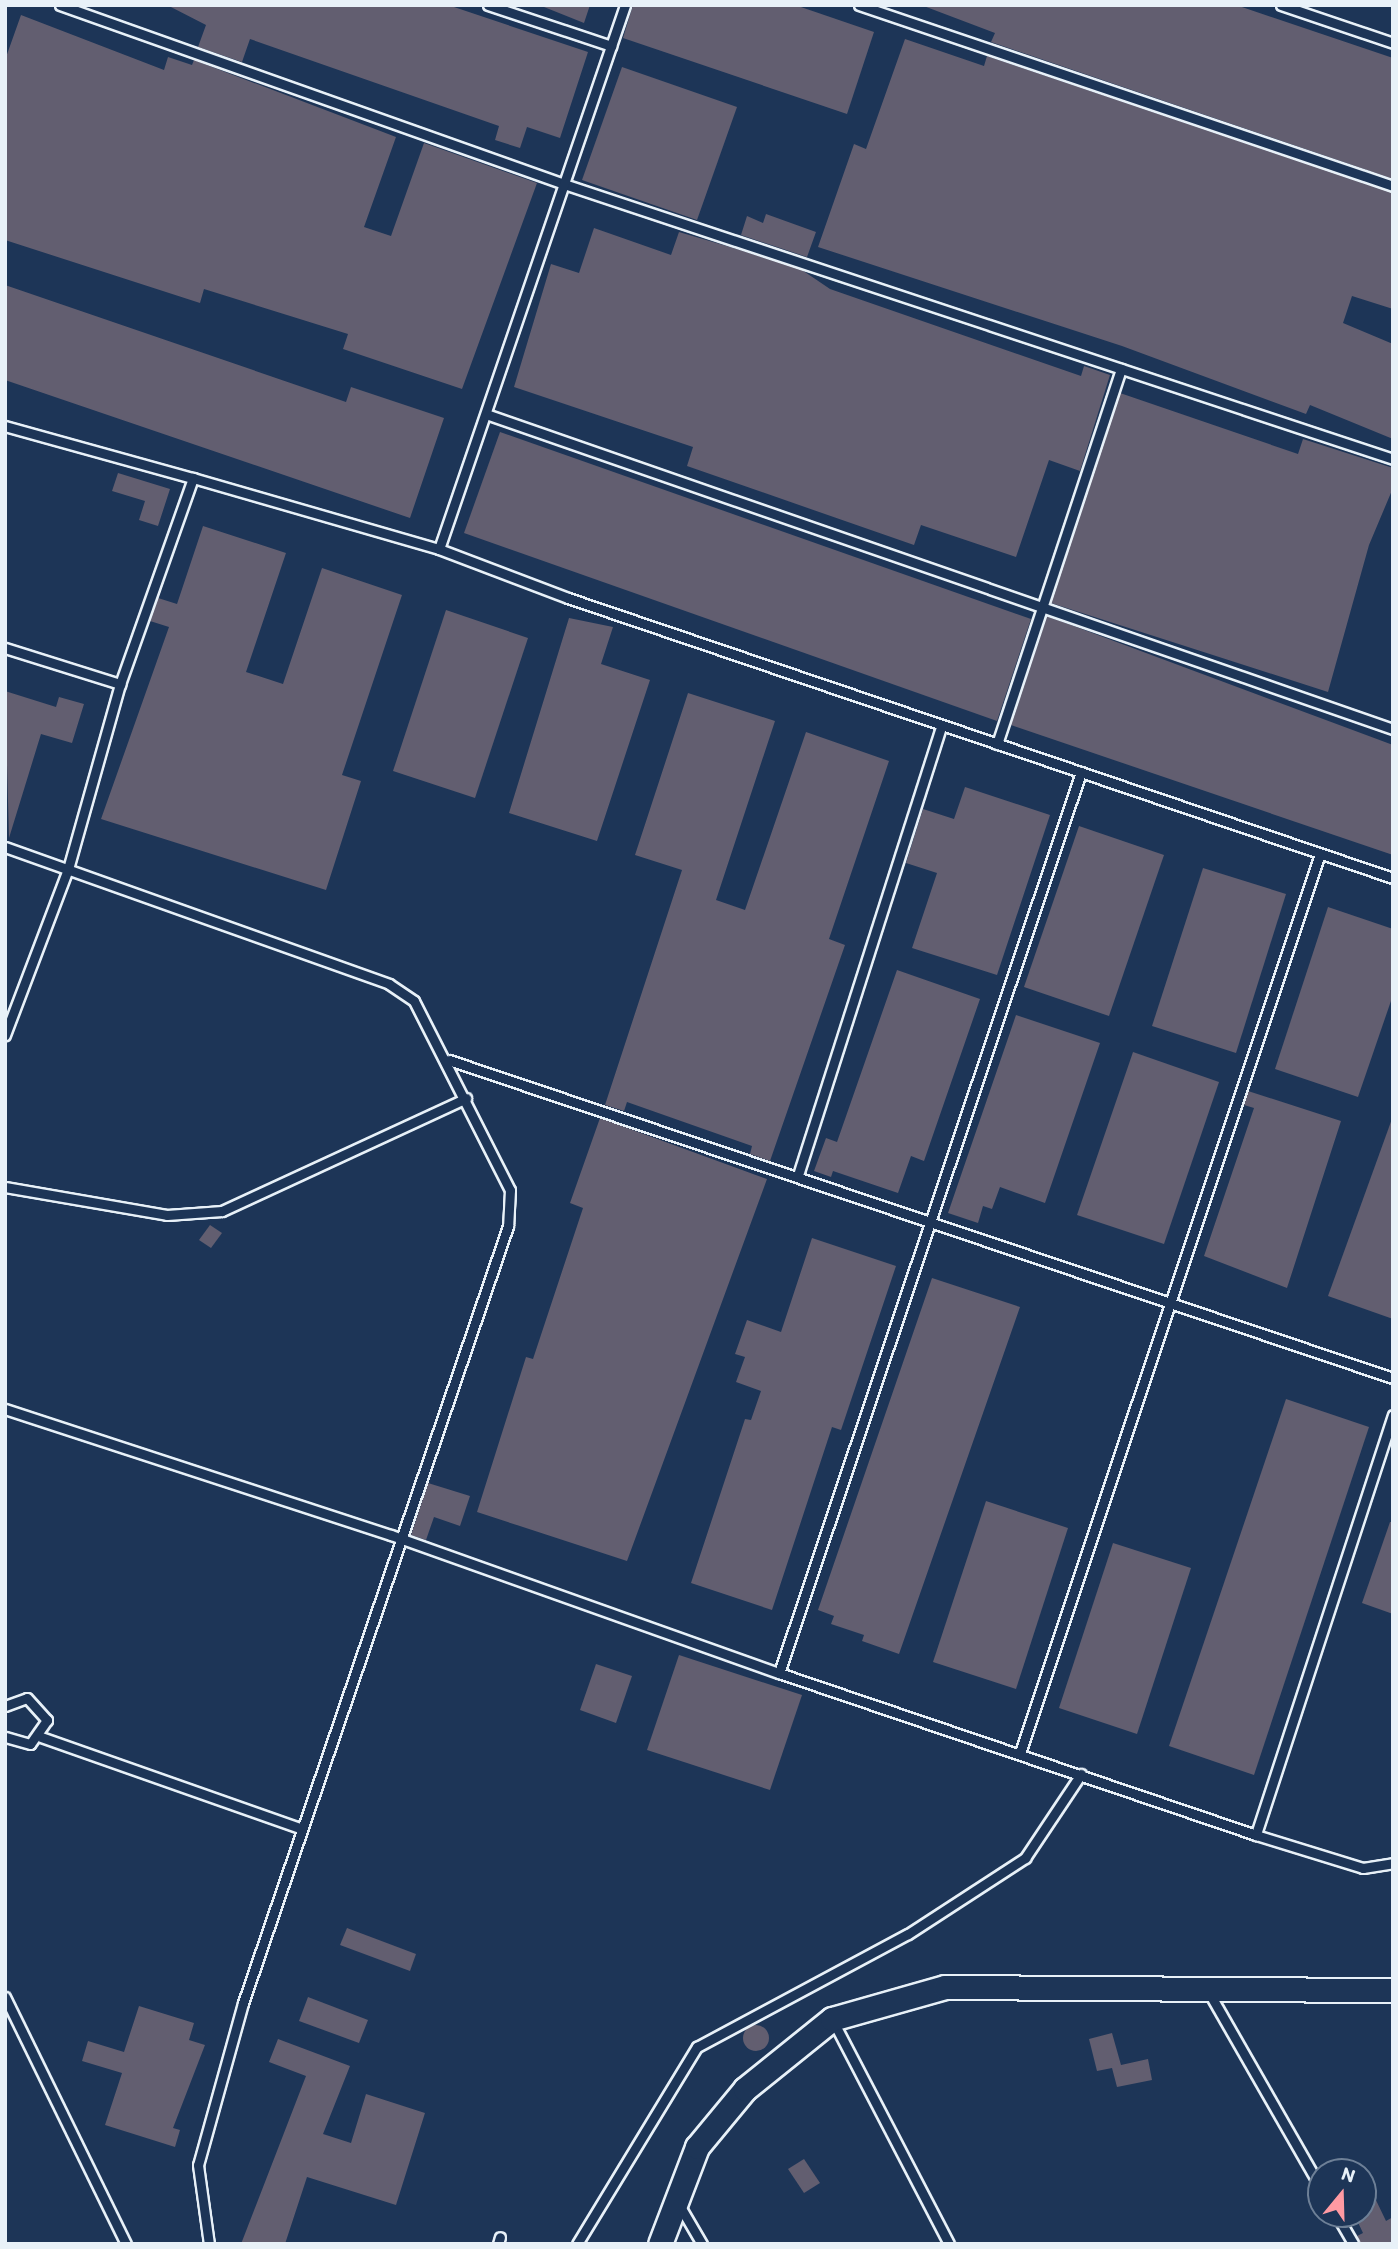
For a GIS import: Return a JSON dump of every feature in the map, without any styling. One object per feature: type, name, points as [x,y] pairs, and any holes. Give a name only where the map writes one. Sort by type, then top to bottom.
[{"type":"street","points":[[660,2244],[697,2147],[745,2089],[832,2019],[945,1987],[1393,1990]]},
{"type":"lane","points":[[60,5],[564,184],[1393,459]]},
{"type":"lane","points":[[488,5],[611,46]]},
{"type":"lane","points":[[439,549],[625,5]]},
{"type":"lane","points":[[859,5],[1393,186]]},
{"type":"lane","points":[[1282,5],[1393,43]]},
{"type":"lane","points":[[997,744],[1121,369]]},
{"type":"lane","points":[[486,414],[1393,729]]},
{"type":"lane","points":[[5,426],[439,549],[997,744],[1393,878]]},
{"type":"lane","points":[[5,1035],[68,869],[120,684],[193,478]]},
{"type":"lane","points":[[5,648],[120,684]]},
{"type":"lane","points":[[798,1175],[942,725]]},
{"type":"lane","points":[[779,1673],[1081,772]]},
{"type":"lane","points":[[5,847],[389,984],[414,1001],[449,1060],[510,1190],[508,1226],[300,1828],[198,2165],[209,2244]]},
{"type":"lane","points":[[1020,1753],[1320,854]]},
{"type":"lane","points":[[449,1060],[798,1175],[1393,1378]]},
{"type":"lane","points":[[5,1187],[167,1215],[222,1211],[466,1098]]},
{"type":"lane","points":[[5,1409],[402,1539],[779,1673],[1256,1835],[1363,1868],[1393,1863]]},
{"type":"lane","points":[[1256,1835],[1393,1415]]},
{"type":"lane","points":[[5,1706],[16,1699],[37,1702],[47,1720],[41,1737]]},
{"type":"lane","points":[[5,1737],[20,1745],[41,1737],[300,1828]]},
{"type":"lane","points":[[577,2244],[697,2047],[908,1934],[1026,1858],[1081,1774]]},
{"type":"lane","points":[[1208,1989],[1307,2163]]},
{"type":"lane","points":[[5,1997],[126,2244]]},
{"type":"lane","points":[[832,2019],[949,2244]]},
{"type":"lane","points":[[677,2202],[702,2244]]},
{"type":"lane","points":[[1344,2228],[1353,2244]]},
{"type":"building","points":[[167,5],[448,5],[588,52],[560,138],[527,127],[520,148],[495,140],[499,126],[250,39],[242,62],[198,47],[206,25]]},
{"type":"building","points":[[539,5],[590,5],[584,23]]},
{"type":"building","points":[[633,5],[795,5],[874,32],[847,114],[623,38]]},
{"type":"building","points":[[921,5],[1236,5],[1393,58],[1393,179],[991,42],[995,33]]},
{"type":"building","points":[[21,15],[164,70],[168,57],[192,65],[194,60],[396,137],[364,227],[391,236],[424,143],[537,183],[462,389],[343,349],[348,334],[204,289],[200,303],[5,240],[5,60]]},
{"type":"building","points":[[905,39],[984,66],[987,56],[1393,193],[1393,309],[1352,296],[1343,323],[1393,344],[1393,439],[1310,405],[1306,414],[1122,346],[818,247],[854,144],[866,149]]},
{"type":"building","points":[[622,67],[737,107],[697,220],[582,180]]},
{"type":"building","points":[[766,214],[816,232],[807,257],[741,235],[747,216],[763,223]]},
{"type":"building","points":[[594,228],[671,255],[679,232],[802,270],[830,289],[1081,376],[1084,366],[1110,375],[1080,471],[1049,460],[1016,557],[921,525],[914,545],[687,466],[693,447],[514,387],[551,264],[579,273]]},
{"type":"building","points":[[5,285],[346,402],[351,387],[444,418],[410,518],[5,380]]},
{"type":"building","points":[[1120,393],[1298,454],[1303,439],[1393,468],[1393,488],[1369,545],[1328,692],[1051,603]]},
{"type":"building","points":[[500,432],[1031,619],[997,721],[464,533]]},
{"type":"building","points":[[118,473],[170,489],[158,526],[139,520],[145,501],[112,491]]},
{"type":"building","points":[[203,526],[286,553],[246,672],[283,684],[322,568],[402,595],[342,775],[361,781],[326,890],[101,819],[169,627],[150,621],[158,598],[177,604]]},
{"type":"building","points":[[446,610],[528,638],[475,798],[393,771]]},
{"type":"building","points":[[1047,616],[1393,745],[1393,855],[1011,725]]},
{"type":"building","points":[[569,618],[613,627],[601,664],[650,680],[597,841],[509,813]]},
{"type":"building","points":[[5,691],[56,707],[59,697],[84,704],[72,743],[41,734],[9,838]]},
{"type":"building","points":[[688,693],[775,721],[716,900],[745,910],[806,732],[889,761],[829,939],[845,945],[770,1161],[750,1154],[752,1146],[627,1102],[624,1111],[605,1105],[682,870],[635,855]]},
{"type":"building","points":[[965,787],[1050,815],[997,975],[912,948],[937,873],[906,863],[923,809],[954,819]]},
{"type":"building","points":[[1079,826],[1164,855],[1109,1016],[1024,987]]},
{"type":"building","points":[[1203,868],[1286,894],[1236,1053],[1152,1026]]},
{"type":"building","points":[[1328,907],[1393,929],[1393,995],[1358,1097],[1275,1069]]},
{"type":"building","points":[[897,970],[980,999],[924,1161],[911,1156],[898,1193],[833,1171],[831,1177],[814,1171],[826,1138],[837,1142]]},
{"type":"building","points":[[1016,1015],[1100,1043],[1045,1203],[1000,1187],[992,1209],[983,1206],[978,1223],[948,1213]]},
{"type":"building","points":[[1133,1052],[1219,1082],[1164,1244],[1077,1215]]},
{"type":"building","points":[[1248,1091],[1341,1121],[1287,1288],[1204,1256],[1254,1108],[1244,1105]]},
{"type":"building","points":[[1393,1116],[1393,1319],[1328,1296]]},
{"type":"building","points":[[600,1118],[767,1179],[627,1561],[477,1512],[526,1357],[533,1359],[583,1208],[570,1203]]},
{"type":"building","points":[[210,1225],[222,1233],[211,1248],[199,1240]]},
{"type":"building","points":[[812,1238],[896,1266],[841,1430],[832,1427],[772,1610],[691,1583],[745,1419],[751,1420],[761,1391],[736,1382],[745,1357],[735,1354],[747,1320],[781,1332]]},
{"type":"building","points":[[932,1278],[1020,1307],[899,1654],[862,1641],[864,1635],[831,1624],[834,1616],[818,1610]]},
{"type":"building","points":[[1286,1399],[1369,1427],[1254,1775],[1169,1746]]},
{"type":"building","points":[[428,1483],[470,1496],[460,1526],[434,1517],[426,1540],[411,1535]]},
{"type":"building","points":[[986,1501],[1068,1528],[1016,1689],[933,1662]]},
{"type":"building","points":[[1390,1522],[1393,1522],[1393,1614],[1362,1603]]},
{"type":"building","points":[[1113,1543],[1191,1568],[1137,1734],[1059,1708]]},
{"type":"building","points":[[679,1655],[802,1695],[770,1790],[647,1750]]},
{"type":"building","points":[[596,1664],[632,1676],[616,1723],[580,1710]]},
{"type":"building","points":[[347,1928],[416,1954],[410,1971],[340,1945]]},
{"type":"building","points":[[308,1997],[368,2020],[359,2043],[299,2021]]},
{"type":"building","points":[[139,2006],[194,2023],[189,2040],[205,2045],[173,2128],[180,2130],[175,2147],[105,2125],[122,2073],[82,2061],[88,2041],[124,2052]]},
{"type":"building","points":[[756,2025],[765,2029],[769,2038],[765,2047],[756,2051],[747,2047],[743,2038],[747,2029]]},
{"type":"building","points":[[1112,2033],[1121,2065],[1148,2059],[1152,2080],[1117,2087],[1112,2068],[1097,2071],[1089,2039]]},
{"type":"building","points":[[278,2039],[350,2066],[323,2134],[351,2143],[366,2094],[425,2113],[396,2205],[307,2177],[285,2244],[241,2244],[306,2076],[269,2062]]},
{"type":"building","points":[[804,2159],[820,2183],[804,2193],[788,2169]]},
{"type":"building","points":[[1377,2202],[1386,2221],[1393,2217],[1393,2244],[1360,2244],[1357,2236],[1363,2233],[1361,2228],[1377,2228]]}]
